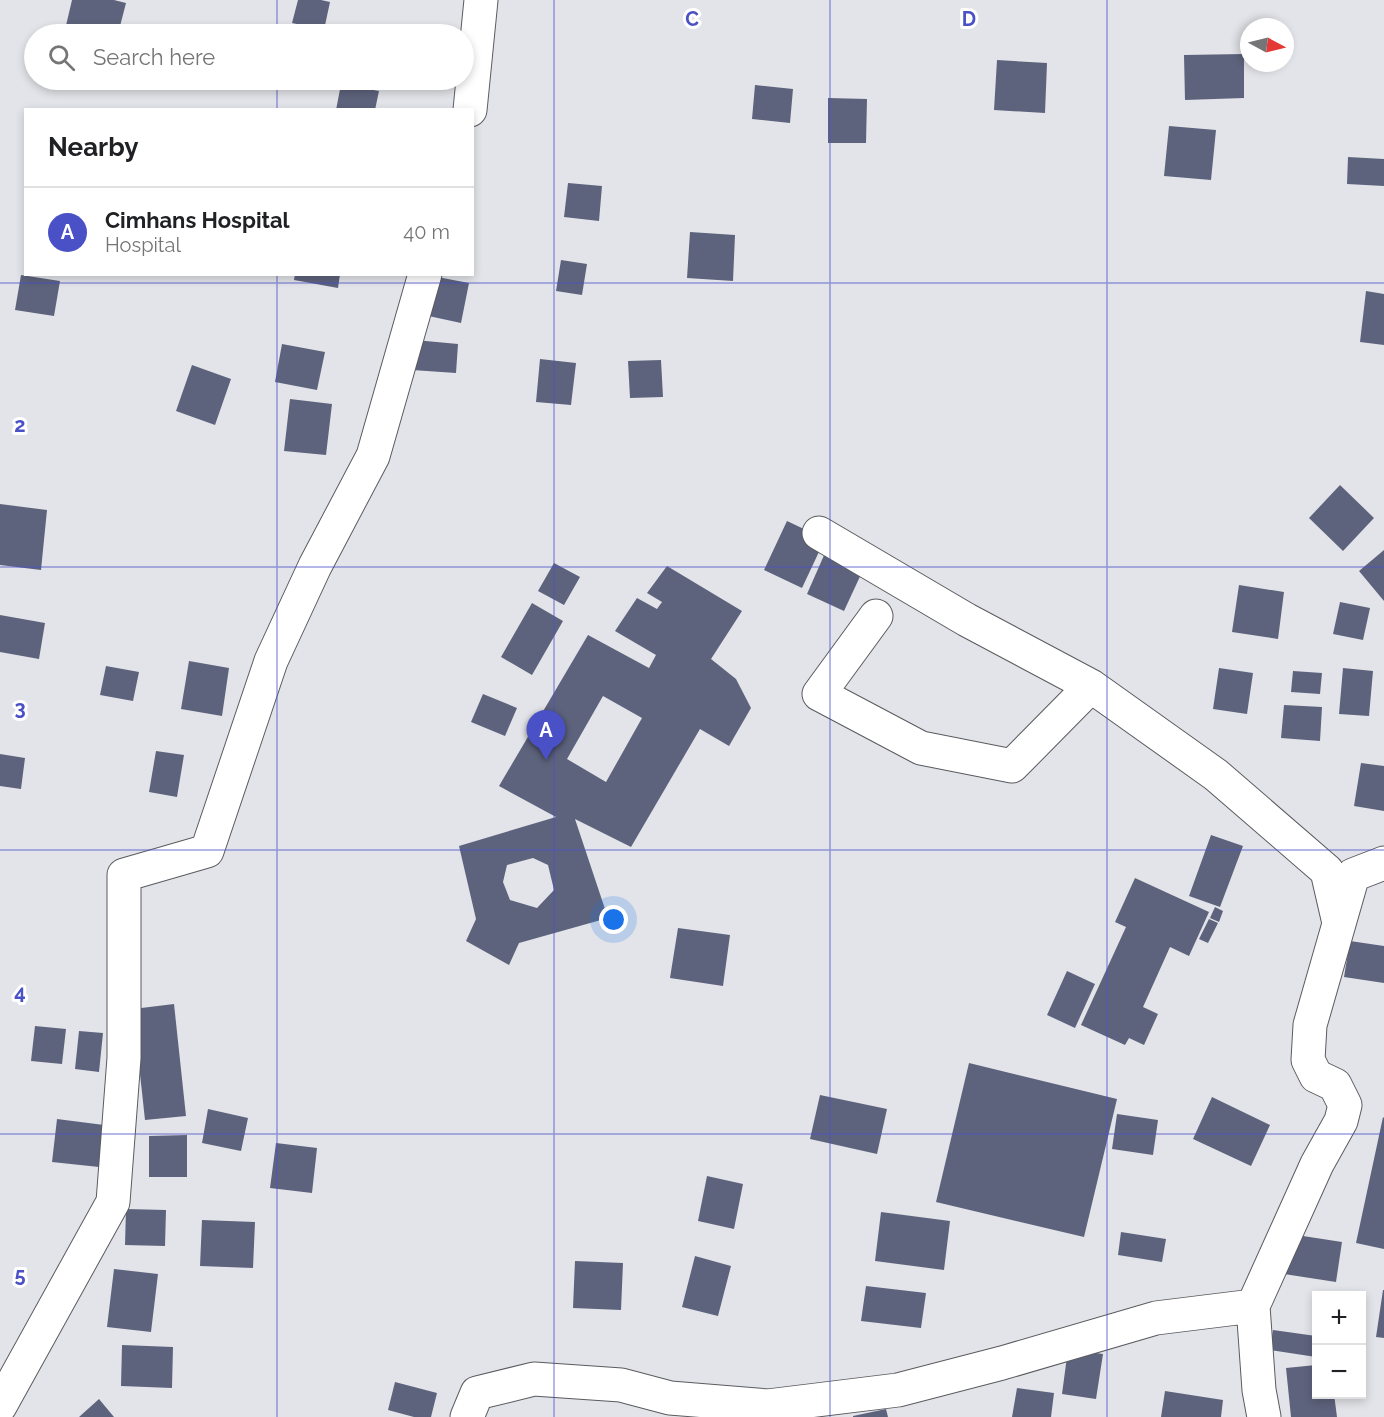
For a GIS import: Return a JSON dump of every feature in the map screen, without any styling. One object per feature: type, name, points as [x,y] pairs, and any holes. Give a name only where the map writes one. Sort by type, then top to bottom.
[{"type":"street","points":[[474,73],[482,0]]},
{"type":"street","points":[[470,108],[472,90]]},
{"type":"street","points":[[6,1395],[113,1202],[124,1058],[124,875],[207,851],[271,661],[315,566],[373,456],[424,276]]},
{"type":"street","points":[[819,533],[967,620],[1091,686],[1216,775],[1328,872],[1339,923]]},
{"type":"street","points":[[876,615],[819,694],[921,747],[1012,766],[1091,686]]},
{"type":"street","points":[[1264,1417],[1259,1390],[1253,1306],[1317,1164],[1341,1121],[1345,1105],[1335,1086],[1316,1076],[1308,1060],[1310,1025],[1353,875],[1384,863]]},
{"type":"street","points":[[467,1417],[477,1393],[534,1379],[621,1385],[669,1398],[768,1406],[898,1390],[1002,1363],[1156,1318],[1253,1306]]},
{"type":"building","points":[[72,0],[114,0],[126,3],[121,24],[66,24]]},
{"type":"building","points":[[298,0],[330,2],[325,24],[292,23]]},
{"type":"building","points":[[1240,54],[1240,72],[1244,72],[1244,98],[1185,100],[1184,55]]},
{"type":"building","points":[[997,60],[1047,63],[1045,113],[994,110]]},
{"type":"building","points":[[755,85],[793,89],[790,123],[752,119]]},
{"type":"building","points":[[340,90],[379,91],[375,108],[336,108]]},
{"type":"building","points":[[828,98],[867,99],[866,143],[828,143]]},
{"type":"building","points":[[1169,126],[1216,130],[1211,180],[1164,176]]},
{"type":"building","points":[[1348,157],[1384,159],[1384,186],[1347,184]]},
{"type":"building","points":[[568,183],[602,186],[599,221],[564,217]]},
{"type":"building","points":[[690,232],[735,235],[733,281],[687,278]]},
{"type":"building","points":[[561,260],[587,264],[582,295],[556,291]]},
{"type":"building","points":[[21,275],[60,281],[54,316],[15,310]]},
{"type":"building","points":[[295,276],[340,276],[338,288],[294,280]]},
{"type":"building","points":[[432,276],[469,283],[461,323],[424,315]]},
{"type":"building","points":[[1366,291],[1384,294],[1384,345],[1360,342]]},
{"type":"building","points":[[415,340],[458,344],[456,373],[412,370]]},
{"type":"building","points":[[282,344],[325,352],[317,390],[275,382]]},
{"type":"building","points":[[540,359],[576,363],[571,405],[536,402]]},
{"type":"building","points":[[661,360],[663,397],[630,398],[628,361]]},
{"type":"building","points":[[192,365],[231,379],[215,425],[176,411]]},
{"type":"building","points":[[290,399],[332,404],[326,455],[284,451]]},
{"type":"building","points":[[1340,485],[1374,518],[1343,551],[1309,518]]},
{"type":"building","points":[[0,504],[47,510],[41,570],[0,565]]},
{"type":"building","points":[[787,521],[825,539],[802,588],[764,570]]},
{"type":"building","points":[[1384,550],[1384,601],[1359,571]]},
{"type":"building","points":[[825,553],[863,570],[844,611],[807,594]]},
{"type":"building","points":[[554,563],[580,577],[564,605],[538,591]]},
{"type":"building","points":[[667,566],[742,611],[711,659],[736,679],[751,708],[729,746],[700,729],[631,847],[575,819],[608,918],[519,943],[509,965],[466,941],[476,919],[459,846],[556,817],[499,786],[588,635],[649,668],[656,655],[615,631],[637,598],[657,609],[662,602],[647,593]],"holes":[[[603,696],[642,718],[606,782],[567,759]],[[533,858],[548,865],[554,890],[537,908],[510,900],[503,882],[507,865]]]},
{"type":"building","points":[[1239,585],[1284,592],[1278,639],[1232,632]]},
{"type":"building","points":[[1340,602],[1370,608],[1363,640],[1333,634]]},
{"type":"building","points":[[532,603],[563,621],[532,675],[501,657]]},
{"type":"building","points":[[0,615],[45,623],[39,659],[0,652]]},
{"type":"building","points":[[189,661],[229,668],[222,716],[181,709]]},
{"type":"building","points":[[106,666],[139,672],[133,701],[100,695]]},
{"type":"building","points":[[1219,668],[1253,673],[1247,714],[1213,709]]},
{"type":"building","points":[[1343,668],[1373,671],[1369,716],[1339,714]]},
{"type":"building","points":[[1293,671],[1322,673],[1320,694],[1291,692]]},
{"type":"building","points":[[483,694],[517,708],[505,736],[471,722]]},
{"type":"building","points":[[1284,705],[1322,707],[1320,741],[1281,738]]},
{"type":"building","points":[[156,751],[184,755],[177,797],[149,792]]},
{"type":"building","points":[[0,754],[25,758],[21,789],[0,786]]},
{"type":"building","points":[[1361,763],[1384,766],[1384,811],[1354,806]]},
{"type":"building","points":[[1211,835],[1243,846],[1220,907],[1189,896]]},
{"type":"building","points":[[1135,878],[1209,912],[1189,956],[1170,947],[1143,1007],[1158,1014],[1144,1045],[1129,1038],[1125,1045],[1081,1025],[1126,927],[1115,922]]},
{"type":"building","points":[[1215,907],[1223,911],[1219,922],[1210,918]]},
{"type":"building","points":[[1209,919],[1218,923],[1208,943],[1199,939]]},
{"type":"building","points":[[678,928],[730,935],[723,986],[670,978]]},
{"type":"building","points":[[1350,941],[1384,946],[1384,983],[1344,977]]},
{"type":"building","points":[[1067,971],[1095,984],[1075,1028],[1047,1015]]},
{"type":"building","points":[[174,1004],[186,1116],[145,1120],[133,1009]]},
{"type":"building","points":[[35,1026],[66,1029],[62,1064],[31,1061]]},
{"type":"building","points":[[79,1031],[103,1033],[99,1072],[75,1069]]},
{"type":"building","points":[[969,1063],[1117,1099],[1084,1237],[936,1202]]},
{"type":"building","points":[[820,1095],[887,1109],[877,1154],[810,1139]]},
{"type":"building","points":[[1212,1097],[1270,1125],[1251,1166],[1193,1139]]},
{"type":"building","points":[[208,1109],[248,1118],[241,1151],[202,1143]]},
{"type":"building","points":[[1117,1114],[1158,1120],[1153,1155],[1112,1149]]},
{"type":"building","points":[[1384,1118],[1384,1249],[1356,1243]]},
{"type":"building","points":[[57,1119],[104,1125],[99,1167],[52,1162]]},
{"type":"building","points":[[187,1135],[187,1177],[149,1177],[149,1136]]},
{"type":"building","points":[[276,1143],[317,1148],[312,1193],[270,1188]]},
{"type":"building","points":[[707,1176],[743,1184],[734,1229],[698,1221]]},
{"type":"building","points":[[126,1209],[166,1210],[165,1246],[125,1245]]},
{"type":"building","points":[[881,1212],[950,1221],[944,1270],[875,1261]]},
{"type":"building","points":[[202,1220],[255,1222],[253,1268],[200,1266]]},
{"type":"building","points":[[1121,1232],[1166,1239],[1162,1262],[1118,1255]]},
{"type":"building","points":[[1290,1234],[1342,1242],[1336,1282],[1284,1274]]},
{"type":"building","points":[[695,1256],[731,1266],[718,1316],[682,1307]]},
{"type":"building","points":[[575,1261],[623,1263],[621,1310],[573,1308]]},
{"type":"building","points":[[114,1269],[158,1274],[151,1332],[107,1327]]},
{"type":"building","points":[[866,1286],[926,1293],[921,1328],[861,1321]]},
{"type":"building","points":[[1384,1290],[1384,1338],[1376,1337]]},
{"type":"building","points":[[1273,1330],[1312,1335],[1312,1356],[1270,1350]]},
{"type":"building","points":[[122,1345],[173,1347],[172,1388],[121,1386]]},
{"type":"building","points":[[1068,1349],[1103,1354],[1096,1399],[1062,1394]]},
{"type":"building","points":[[1312,1365],[1312,1399],[1335,1399],[1337,1417],[1291,1417],[1286,1368]]},
{"type":"building","points":[[395,1382],[437,1393],[431,1417],[414,1417],[388,1410]]},
{"type":"building","points":[[1017,1388],[1054,1393],[1051,1417],[1012,1417]]},
{"type":"building","points":[[1165,1391],[1223,1400],[1221,1417],[1161,1417]]},
{"type":"building","points":[[99,1399],[114,1417],[79,1417]]},
{"type":"building","points":[[886,1409],[888,1417],[853,1417],[853,1416]]},
{"type":"place","name":"Cimhans Hospital","points":[[546,760]]}]
